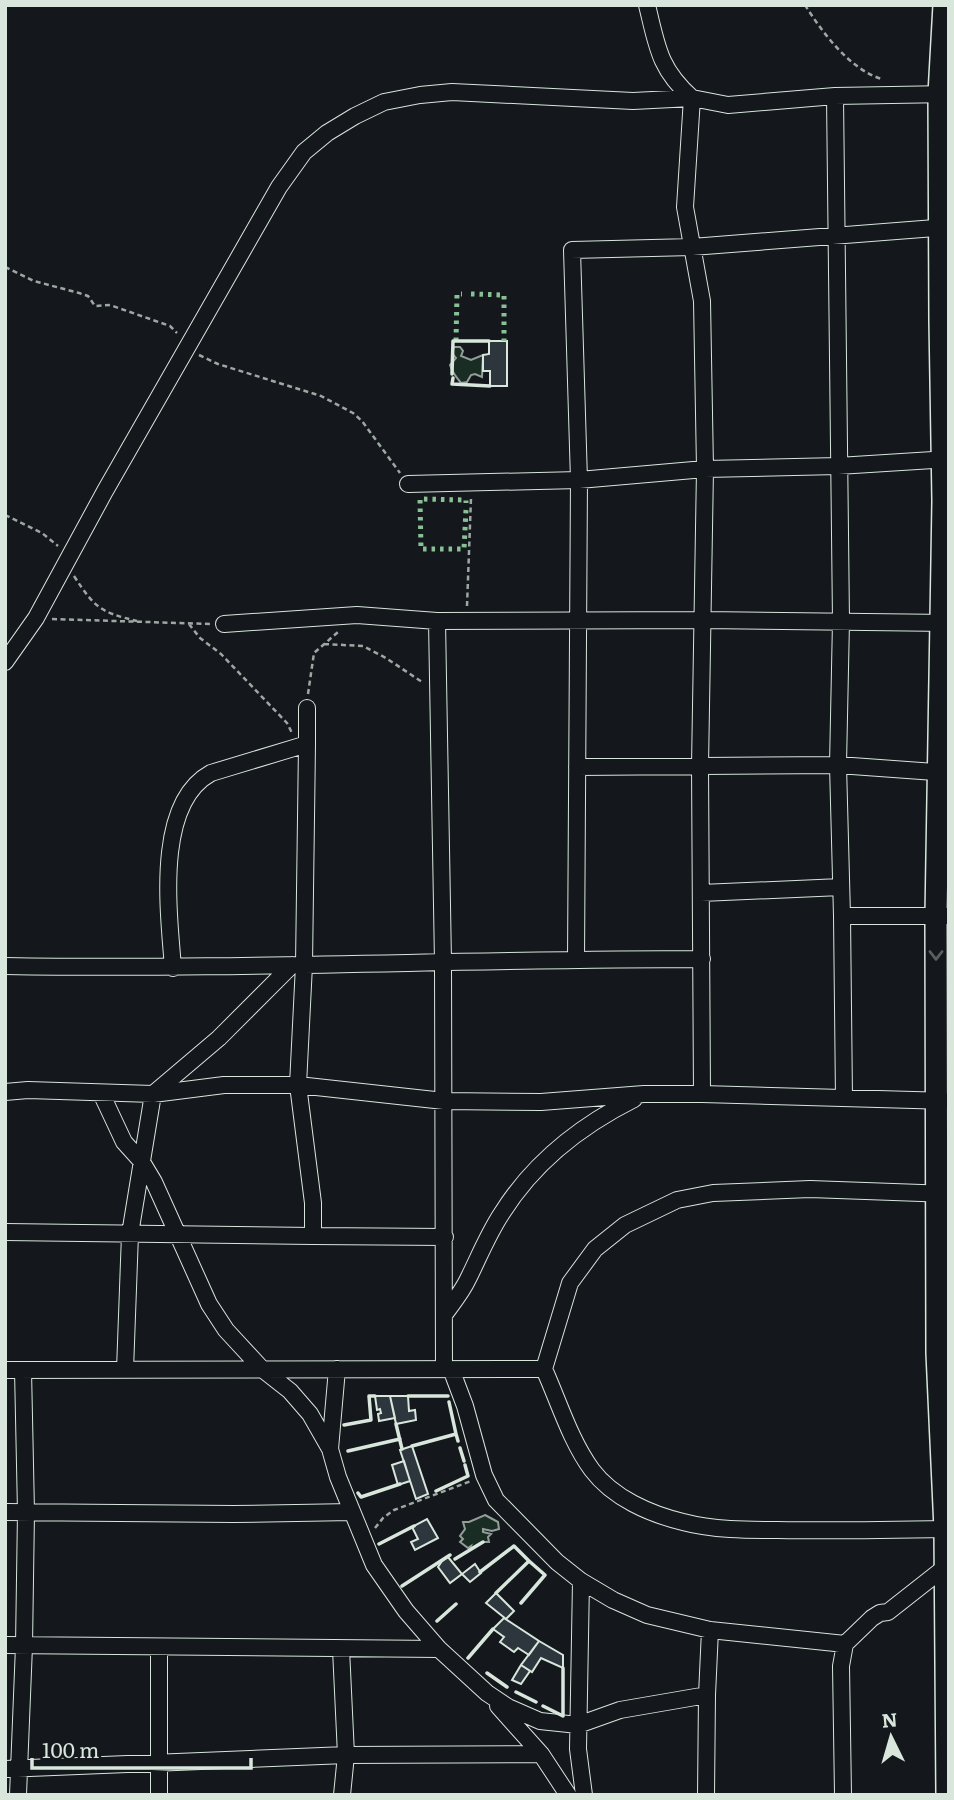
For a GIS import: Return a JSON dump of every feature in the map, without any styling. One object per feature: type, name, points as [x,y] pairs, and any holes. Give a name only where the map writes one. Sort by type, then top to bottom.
[{"type":"main road","points":[[944,5],[946,459],[942,916],[943,1194],[937,1353],[947,1529],[944,1569],[947,1795]]},
{"type":"street","points":[[647,5],[659,57],[677,85],[692,98]]},
{"type":"street","points":[[5,662],[36,618],[187,345],[279,187],[304,152],[327,133],[355,116],[384,102],[452,92],[584,100],[692,98],[728,105],[835,96],[944,94]]},
{"type":"street","points":[[835,96],[841,621],[838,765],[844,1098]]},
{"type":"street","points":[[692,98],[685,207],[702,301],[705,469],[700,766],[702,1094]]},
{"type":"street","points":[[576,959],[579,480],[572,250],[692,247],[944,227]]},
{"type":"street","points":[[408,484],[579,480],[705,469],[838,466],[946,459]]},
{"type":"street","points":[[224,624],[357,615],[436,621],[579,619],[945,623]]},
{"type":"street","points":[[436,621],[443,962],[444,1315],[448,1369],[465,1406],[484,1475],[496,1500],[557,1562],[581,1581],[613,1600],[647,1615],[710,1630],[845,1644]]},
{"type":"street","points":[[307,708],[301,745],[298,1085],[313,1203],[313,1236]]},
{"type":"street","points":[[173,968],[168,902],[169,872],[171,841],[182,807],[199,779],[301,745]]},
{"type":"street","points":[[577,766],[838,765],[944,772]]},
{"type":"street","points":[[701,893],[841,887]]},
{"type":"street","points":[[842,916],[942,916]]},
{"type":"street","points":[[5,966],[173,968],[576,959],[702,959]]},
{"type":"street","points":[[125,1370],[130,1234],[153,1094],[195,1060],[298,965]]},
{"type":"street","points":[[5,1092],[153,1094],[224,1086],[298,1085],[444,1101],[541,1102],[644,1094],[942,1100]]},
{"type":"street","points":[[101,1093],[124,1142],[142,1162],[215,1313],[226,1330],[261,1369],[290,1391],[310,1414],[330,1449],[338,1477],[374,1565],[406,1611],[439,1649],[487,1693],[541,1754],[568,1795]]},
{"type":"street","points":[[444,1315],[467,1282],[479,1253],[503,1210],[533,1174],[570,1137],[601,1115],[644,1094]]},
{"type":"street","points":[[943,1194],[810,1189],[713,1193],[677,1200],[625,1225],[595,1249],[570,1283],[544,1369],[576,1445],[593,1472],[637,1506],[660,1516],[685,1523],[735,1530],[947,1529]]},
{"type":"street","points":[[5,1232],[445,1237]]},
{"type":"street","points":[[330,1449],[337,1369]]},
{"type":"street","points":[[5,1370],[544,1369]]},
{"type":"street","points":[[18,1795],[12,1768],[24,1646],[26,1512],[23,1370]]},
{"type":"street","points":[[5,1512],[352,1512]]},
{"type":"street","points":[[843,1795],[841,1666],[845,1644],[872,1618],[888,1612],[944,1569]]},
{"type":"street","points":[[581,1581],[578,1749],[583,1795]]},
{"type":"street","points":[[706,1795],[710,1630]]},
{"type":"street","points":[[5,1645],[439,1649]]},
{"type":"street","points":[[159,1647],[159,1795]]},
{"type":"street","points":[[341,1649],[346,1755],[342,1795]]},
{"type":"street","points":[[487,1693],[508,1707],[540,1721],[578,1724],[620,1710],[707,1695]]},
{"type":"street","points":[[12,1768],[346,1755],[541,1754]]},
{"type":"path","points":[[806,5],[819,28],[836,48],[871,76],[883,79]]},
{"type":"path","points":[[5,267],[34,281],[88,296],[95,306],[120,308],[170,326],[196,353],[218,364],[321,396],[353,413],[362,421],[408,484]]},
{"type":"path","points":[[467,621],[472,484]]},
{"type":"path","points":[[307,708],[312,658],[357,615]]},
{"type":"path","points":[[36,618],[224,624]]},
{"type":"path","points":[[189,624],[200,639],[221,654],[287,723],[301,745]]},
{"type":"path","points":[[324,644],[363,646],[386,658],[420,682],[438,689]]},
{"type":"path","points":[[362,1537],[373,1531],[383,1518],[394,1510],[484,1475]]},
{"type":"green space","points":[[454,347],[460,347],[463,351],[461,356],[471,360],[483,355],[482,377],[471,375],[467,382],[461,383],[450,365],[456,358],[452,353]]},
{"type":"green space","points":[[485,1515],[498,1522],[499,1529],[483,1529],[483,1532],[491,1534],[488,1537],[489,1542],[470,1549],[471,1546],[468,1548],[460,1542],[463,1539],[460,1536],[465,1529],[463,1522]]},
{"type":"building","points":[[489,341],[507,341],[507,386],[490,386],[490,371],[483,371],[483,355],[489,354]]},
{"type":"building","points":[[375,1396],[390,1396],[395,1418],[379,1421],[378,1414],[381,1413],[380,1409],[377,1410]]},
{"type":"building","points":[[390,1396],[408,1396],[409,1411],[415,1410],[416,1420],[396,1424]]},
{"type":"building","points":[[412,1446],[428,1494],[416,1499],[400,1450]]},
{"type":"building","points":[[404,1461],[410,1481],[398,1485],[392,1465]]},
{"type":"building","points":[[427,1519],[438,1538],[415,1550],[411,1542],[418,1539],[412,1527]]},
{"type":"building","points":[[448,1557],[462,1574],[450,1583],[438,1567]]},
{"type":"building","points":[[475,1564],[481,1573],[470,1582],[462,1574]]},
{"type":"building","points":[[496,1593],[514,1611],[506,1619],[486,1603]]},
{"type":"building","points":[[504,1618],[539,1641],[529,1655],[518,1648],[514,1652],[500,1642],[504,1637],[493,1629]]},
{"type":"building","points":[[539,1641],[563,1655],[563,1668],[541,1658],[532,1672],[521,1665]]},
{"type":"building","points":[[521,1665],[530,1671],[521,1684],[512,1680]]},
{"type":"hedge","points":[[456,341],[457,294],[462,294]]},
{"type":"hedge","points":[[471,294],[504,295],[504,341]]},
{"type":"hedge","points":[[466,503],[466,500],[420,499],[421,549],[464,549],[466,510]]},
{"type":"wall","points":[[452,374],[453,341],[489,341]]},
{"type":"wall","points":[[453,378],[452,384],[490,386]]},
{"type":"wall","points":[[344,1425],[371,1420],[369,1396],[375,1396]]},
{"type":"wall","points":[[408,1396],[448,1396]]},
{"type":"wall","points":[[449,1402],[456,1434]]},
{"type":"wall","points":[[396,1424],[402,1449]]},
{"type":"wall","points":[[412,1446],[456,1434],[458,1441]]},
{"type":"wall","points":[[348,1451],[400,1439]]},
{"type":"wall","points":[[460,1448],[464,1461]]},
{"type":"wall","points":[[436,1491],[468,1476],[465,1465]]},
{"type":"wall","points":[[358,1493],[361,1497],[400,1484]]},
{"type":"wall","points":[[379,1544],[414,1526]]},
{"type":"wall","points":[[455,1559],[483,1542]]},
{"type":"wall","points":[[480,1572],[514,1546],[529,1561]]},
{"type":"wall","points":[[402,1586],[450,1555]]},
{"type":"wall","points":[[496,1593],[529,1561],[545,1575],[521,1603]]},
{"type":"wall","points":[[437,1621],[456,1604]]},
{"type":"wall","points":[[468,1658],[493,1629]]},
{"type":"wall","points":[[543,1706],[563,1716],[563,1668]]},
{"type":"wall","points":[[487,1673],[507,1687]]},
{"type":"wall","points":[[516,1692],[536,1702]]}]
